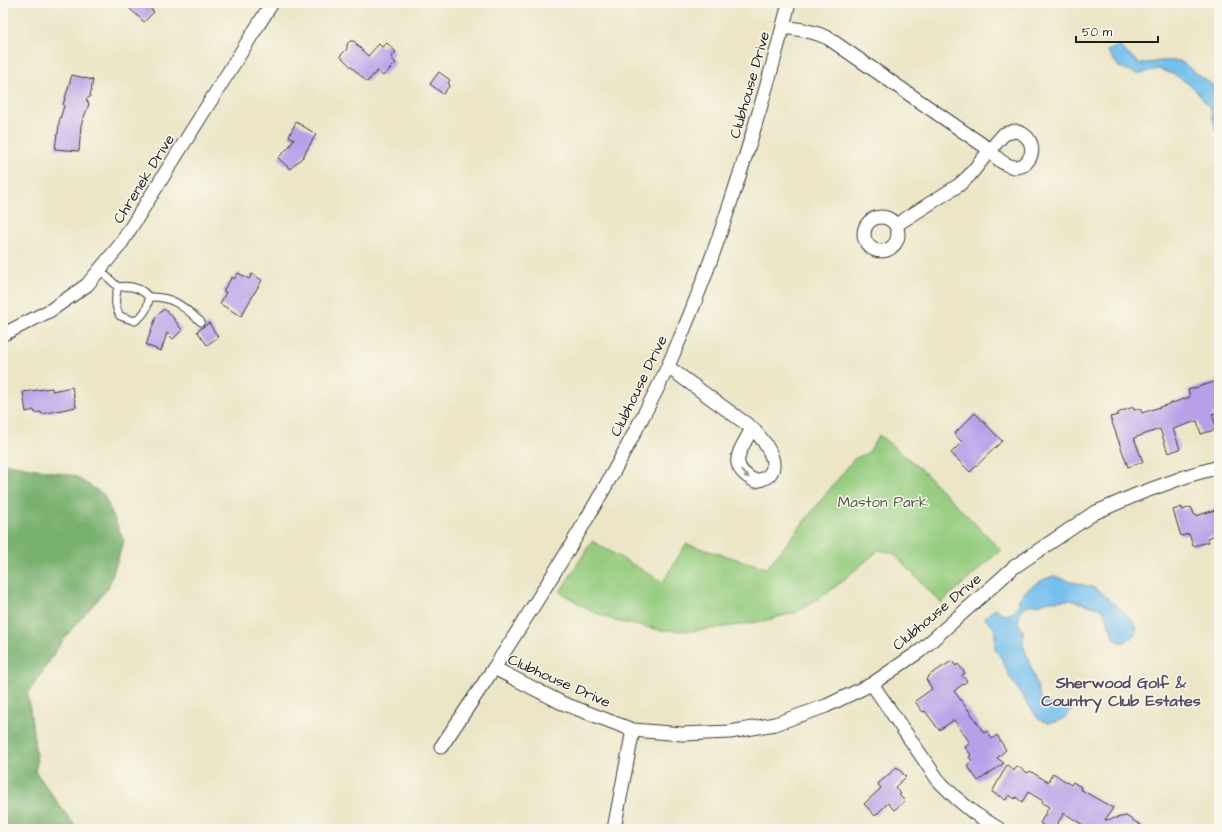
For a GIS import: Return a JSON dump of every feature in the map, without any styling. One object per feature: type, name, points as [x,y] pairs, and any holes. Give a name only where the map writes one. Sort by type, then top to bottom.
[{"type":"street","name":"Chrenek Drive","points":[[3,333],[6,333],[51,310],[87,285],[100,270],[138,219],[272,3]]},
{"type":"street","name":"Clubhouse Drive","points":[[789,3],[745,159],[688,321],[668,367],[624,454],[591,512],[494,668],[562,703],[633,730],[682,734],[714,733],[730,732],[775,724],[826,706],[872,684],[920,651],[1014,567],[1094,513],[1138,494],[1190,475],[1219,467]]},
{"type":"street","points":[[783,27],[803,29],[828,38],[990,150],[969,176],[959,185],[896,225]]},
{"type":"street","points":[[668,367],[752,428]]},
{"type":"street","points":[[442,747],[494,668]]},
{"type":"street","points":[[872,684],[938,780],[974,813],[999,829]]},
{"type":"street","points":[[614,829],[633,730]]},
{"type":"lane","points":[[100,270],[118,287],[127,286],[138,289],[149,297],[161,297],[180,304],[201,322]]},
{"type":"lane","points":[[118,287],[114,298],[116,309],[120,316],[128,319],[135,321],[142,317],[148,307],[149,297]]},
{"type":"green space","name":"Maston Park","points":[[879,435],[922,470],[1001,550],[941,603],[893,553],[879,550],[829,592],[797,612],[763,621],[732,626],[691,631],[660,630],[616,621],[591,611],[560,592],[592,541],[663,582],[686,544],[767,568],[854,459],[869,452]]},
{"type":"green space","points":[[3,463],[75,476],[104,495],[124,541],[108,588],[65,637],[28,694],[37,763],[35,771],[77,829],[3,829]]},
{"type":"water","points":[[1119,46],[1141,64],[1161,61],[1180,61],[1219,90],[1219,133],[1216,131],[1210,108],[1192,86],[1175,75],[1159,69],[1137,74],[1119,67],[1107,51]]},
{"type":"water","points":[[1053,576],[1094,588],[1101,592],[1134,622],[1137,630],[1133,636],[1125,642],[1120,642],[1114,638],[1104,611],[1099,608],[1070,600],[1049,601],[1038,605],[1033,604],[1022,609],[1018,621],[1023,630],[1023,644],[1041,699],[1048,704],[1059,707],[1069,706],[1073,708],[1071,712],[1063,719],[1048,723],[1038,719],[1009,676],[1002,659],[995,649],[995,629],[984,618],[996,608],[1002,613],[1011,614],[1018,605],[1019,598],[1027,590]]},
{"type":"building","points":[[124,3],[145,3],[154,12],[144,22]]},
{"type":"building","points":[[350,41],[354,41],[368,56],[379,44],[382,47],[387,43],[396,52],[391,56],[393,57],[391,58],[396,63],[383,76],[377,71],[367,82],[340,56],[347,49],[347,44]]},
{"type":"building","points":[[439,72],[450,80],[448,83],[450,85],[443,94],[430,84]]},
{"type":"building","points":[[72,75],[93,80],[90,97],[86,99],[89,104],[81,125],[79,151],[55,149],[59,122]]},
{"type":"building","points":[[296,122],[316,134],[303,157],[290,169],[278,158],[289,147],[294,139],[289,136]]},
{"type":"building","points":[[238,273],[249,279],[252,274],[262,280],[241,316],[220,304],[226,292],[223,291],[232,277],[234,279]]},
{"type":"building","points":[[164,309],[171,315],[182,330],[173,339],[167,333],[161,351],[146,345],[156,317]]},
{"type":"building","points":[[209,323],[218,337],[207,345],[197,331]]},
{"type":"building","points":[[1217,381],[1219,388],[1219,412],[1212,414],[1217,429],[1201,434],[1197,421],[1173,429],[1180,449],[1168,453],[1160,429],[1134,438],[1143,462],[1128,467],[1110,417],[1118,415],[1118,413],[1133,407],[1134,410],[1140,408],[1142,413],[1190,397],[1188,390]]},
{"type":"building","points":[[72,387],[76,407],[42,414],[41,412],[35,413],[34,410],[26,412],[23,392],[52,388],[52,391]]},
{"type":"building","points":[[975,413],[1002,441],[970,472],[951,453],[962,442],[954,434]]},
{"type":"building","points":[[1182,507],[1182,510],[1191,507],[1195,516],[1219,509],[1219,534],[1207,538],[1209,542],[1193,546],[1189,534],[1181,536],[1173,510]]},
{"type":"building","points":[[952,661],[956,666],[958,664],[965,673],[962,675],[967,681],[954,691],[984,733],[987,731],[992,739],[997,735],[1006,750],[997,758],[1004,763],[978,781],[967,765],[972,761],[969,757],[971,755],[965,747],[970,743],[954,720],[939,730],[925,711],[923,712],[921,710],[915,701],[932,689],[926,679],[931,674]]},
{"type":"building","points":[[1007,765],[1014,771],[1017,766],[1028,773],[1030,771],[1048,782],[1053,773],[1071,785],[1073,782],[1081,787],[1080,789],[1113,808],[1105,820],[1126,816],[1147,829],[1084,829],[1083,825],[1064,813],[1054,829],[1047,829],[1040,823],[1049,807],[1042,803],[1043,801],[1028,792],[1022,802],[1016,797],[1015,799],[1009,795],[1006,800],[992,792]]},
{"type":"building","points":[[897,767],[906,777],[895,787],[901,794],[899,795],[905,801],[894,810],[888,803],[875,816],[864,804],[881,788],[878,784]]},
{"type":"district","name":"Sherwood Golf & Country Club Estates","points":[[1121,692]]}]
